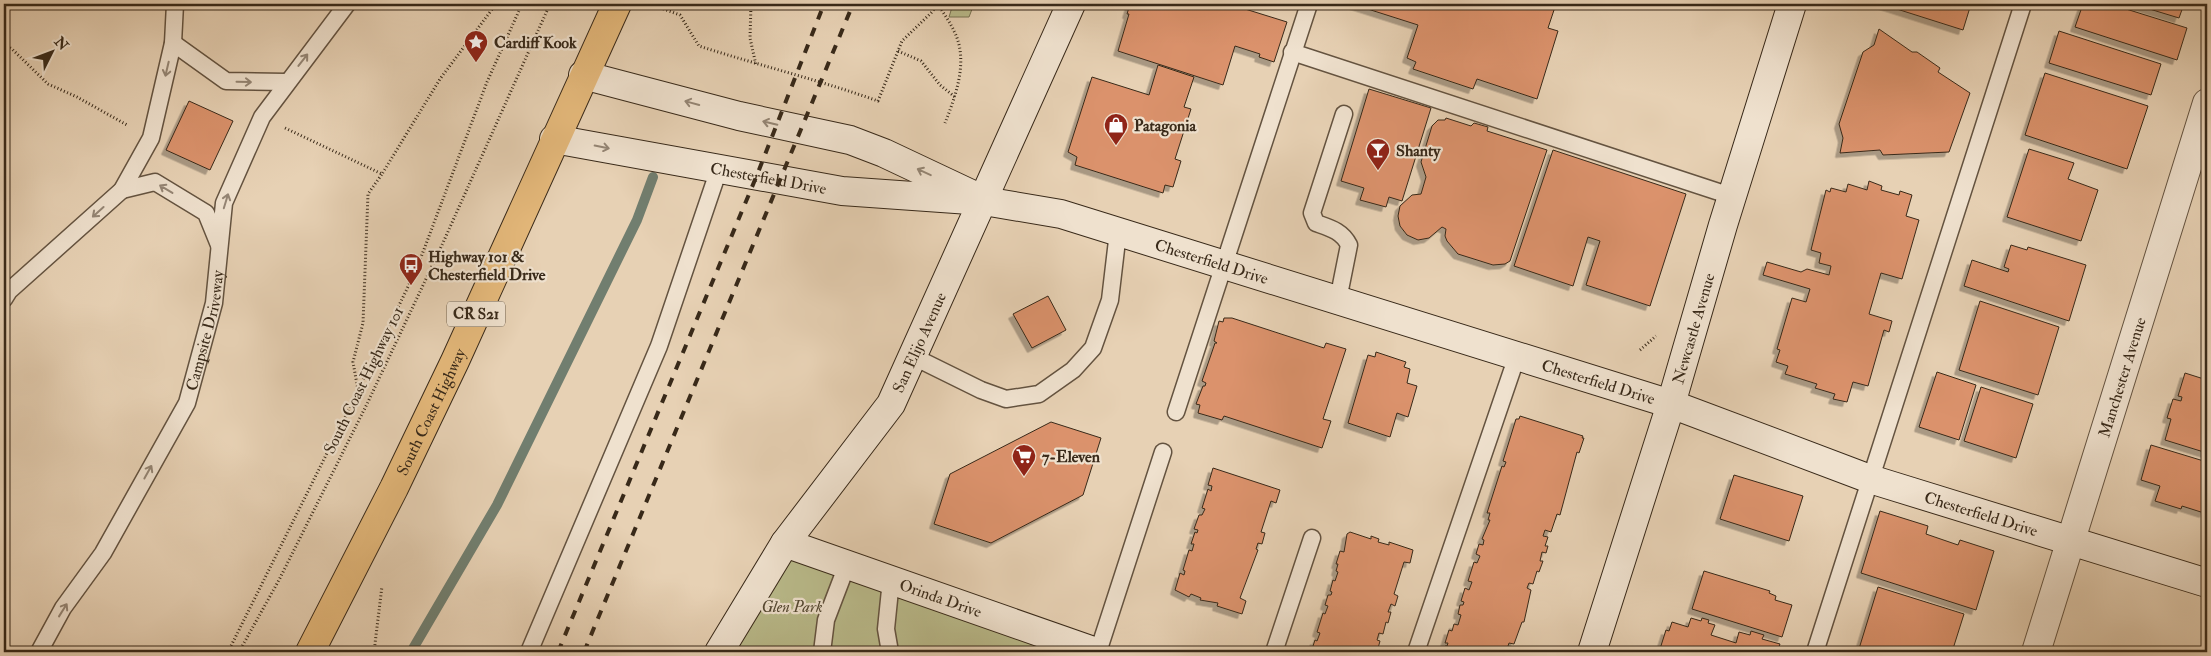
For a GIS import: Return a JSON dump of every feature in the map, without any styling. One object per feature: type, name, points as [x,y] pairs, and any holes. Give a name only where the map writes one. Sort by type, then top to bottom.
[{"type":"main road","name":"South Coast Highway","points":[[310,652],[394,488],[434,404],[617,4]]},
{"type":"street","name":"San Elijo Avenue","points":[[719,652],[786,543],[891,404],[1071,4]]},
{"type":"street","name":"Newcastle Avenue","points":[[1592,652],[1671,404],[1732,196],[1792,4]]},
{"type":"street","name":"Chesterfield Drive","points":[[584,75],[739,116],[850,140],[884,153],[984,200]]},
{"type":"street","name":"Manchester Avenue","points":[[2036,652],[2207,103]]},
{"type":"street","name":"Chesterfield Drive","points":[[554,139],[842,191],[984,200],[1060,214],[1671,404],[1870,479],[2207,582]]},
{"type":"street","name":"Orinda Drive","points":[[786,543],[1097,652]]},
{"type":"lane","points":[[4,299],[9,291],[122,190],[151,138],[173,43],[176,4]]},
{"type":"lane","name":"Campsite Driveway","points":[[39,652],[64,608],[103,553],[187,403],[214,303],[224,203],[262,117],[286,82],[346,4]]},
{"type":"lane","points":[[1176,412],[1309,4]]},
{"type":"lane","points":[[1815,652],[2023,4]]},
{"type":"lane","points":[[173,43],[226,81],[286,82]]},
{"type":"lane","points":[[1292,52],[1732,196]]},
{"type":"lane","points":[[1338,300],[1349,245],[1339,232],[1316,222],[1312,213],[1344,114]]},
{"type":"lane","points":[[528,652],[659,346],[719,169]]},
{"type":"lane","points":[[122,190],[155,182],[206,213],[220,247]]},
{"type":"lane","points":[[912,356],[981,390],[1006,399],[1040,394],[1073,370],[1093,348],[1110,300],[1118,232]]},
{"type":"lane","points":[[1416,652],[1517,356]]},
{"type":"lane","points":[[1097,652],[1163,452]]},
{"type":"lane","points":[[1274,652],[1312,538]]},
{"type":"lane","points":[[822,652],[826,620],[848,565]]},
{"type":"lane","points":[[890,652],[886,629],[891,580]]},
{"type":"path","points":[[358,391],[353,362],[363,323],[368,194],[440,79],[496,4]]},
{"type":"path","points":[[228,652],[417,268],[487,82],[522,4]]},
{"type":"path","name":"South Coast Highway 101","points":[[239,652],[279,580],[371,395],[442,245],[550,4]]},
{"type":"path","points":[[650,4],[680,15],[699,46],[878,101],[902,41],[938,4],[955,32],[960,54],[959,87],[945,123]]},
{"type":"path","points":[[751,4],[750,38],[756,64]]},
{"type":"path","points":[[4,44],[12,49],[48,84],[77,97],[151,138]]},
{"type":"path","points":[[898,51],[921,60],[940,85],[956,97]]},
{"type":"path","points":[[262,117],[382,174]]},
{"type":"green space","points":[[953,4],[974,4],[969,17],[949,17]]},
{"type":"green space","name":"Glen Park","points":[[769,550],[1101,652],[707,652]]},
{"type":"building","points":[[1130,4],[1229,4],[1287,22],[1274,62],[1259,57],[1260,54],[1235,46],[1223,85],[1118,51],[1129,14],[1127,14]]},
{"type":"building","points":[[1352,4],[1556,4],[1548,28],[1558,31],[1537,99],[1477,79],[1473,89],[1413,69],[1416,62],[1407,58],[1418,25]]},
{"type":"building","points":[[1881,4],[1971,4],[1963,30]]},
{"type":"building","points":[[2083,4],[2110,4],[2187,28],[2177,60],[2075,27]]},
{"type":"building","points":[[2133,4],[2184,4],[2179,18]]},
{"type":"building","points":[[1879,29],[1912,52],[1917,52],[1940,68],[1938,72],[1970,93],[1949,152],[1883,155],[1880,150],[1840,153],[1843,138],[1839,124],[1863,52],[1874,45]]},
{"type":"building","points":[[2059,31],[2161,64],[2151,95],[2049,63]]},
{"type":"building","points":[[1158,65],[1194,77],[1184,107],[1191,109],[1175,159],[1181,161],[1173,187],[1165,185],[1163,193],[1075,165],[1077,157],[1068,152],[1092,77],[1149,95]]},
{"type":"building","points":[[2045,73],[2148,106],[2127,169],[2025,135]]},
{"type":"building","points":[[1369,89],[1431,108],[1402,201],[1389,197],[1386,207],[1360,200],[1364,188],[1341,181]]},
{"type":"building","points":[[189,101],[233,121],[210,170],[166,150]]},
{"type":"building","points":[[1446,118],[1471,126],[1474,123],[1488,127],[1487,131],[1547,150],[1510,261],[1505,264],[1493,265],[1458,254],[1447,241],[1445,236],[1446,229],[1442,227],[1429,238],[1418,240],[1407,235],[1400,226],[1398,216],[1400,206],[1412,195],[1421,194],[1426,177],[1421,162],[1432,126],[1438,120],[1445,120]]},
{"type":"building","points":[[2029,149],[2074,163],[2068,179],[2098,190],[2081,241],[2007,217]]},
{"type":"building","points":[[1553,150],[1686,194],[1650,306],[1586,285],[1600,241],[1588,237],[1573,286],[1514,266]]},
{"type":"building","points":[[1869,181],[1882,186],[1881,190],[1899,195],[1900,191],[1912,195],[1906,216],[1919,220],[1902,279],[1881,273],[1869,314],[1892,321],[1889,332],[1884,330],[1868,386],[1853,382],[1847,402],[1833,399],[1835,394],[1815,388],[1817,384],[1785,374],[1788,366],[1776,362],[1780,350],[1777,349],[1792,298],[1806,302],[1810,289],[1763,275],[1767,262],[1801,272],[1807,269],[1829,275],[1831,266],[1819,263],[1821,253],[1811,250],[1826,190],[1830,192],[1831,188],[1846,192],[1848,184],[1867,190]]},
{"type":"building","points":[[2011,245],[2027,250],[2028,247],[2086,265],[2069,321],[1964,286],[1972,260],[2008,272],[2009,269],[2004,267]]},
{"type":"building","points":[[1048,296],[1066,330],[1032,348],[1013,314]]},
{"type":"building","points":[[1980,301],[2059,327],[2038,395],[1959,370]]},
{"type":"building","points":[[1224,318],[1232,318],[1324,348],[1326,343],[1346,349],[1323,419],[1331,421],[1322,448],[1224,416],[1222,420],[1198,413],[1200,405],[1196,404],[1206,383],[1202,381],[1215,343],[1217,343],[1214,341],[1219,321],[1223,322]]},
{"type":"building","points":[[1376,352],[1406,362],[1404,367],[1410,369],[1407,383],[1417,386],[1408,417],[1397,413],[1390,437],[1348,423],[1368,355],[1375,357]]},
{"type":"building","points":[[1937,372],[1976,385],[1959,440],[1919,427]]},
{"type":"building","points":[[2185,373],[2207,380],[2207,453],[2165,440],[2171,419],[2167,418],[2173,399],[2181,401],[2182,397],[2178,396]]},
{"type":"building","points":[[1981,387],[2033,404],[2016,458],[1964,441]]},
{"type":"building","points":[[1520,416],[1583,436],[1582,438],[1584,438],[1579,453],[1577,452],[1560,515],[1557,514],[1551,532],[1545,530],[1543,536],[1548,537],[1545,546],[1548,546],[1546,553],[1542,552],[1540,561],[1543,561],[1539,572],[1537,571],[1533,584],[1529,583],[1527,588],[1531,590],[1524,622],[1522,622],[1514,644],[1509,643],[1507,649],[1515,652],[1443,652],[1448,643],[1445,643],[1449,630],[1452,631],[1454,624],[1458,625],[1461,615],[1458,614],[1460,605],[1463,605],[1464,602],[1461,601],[1465,588],[1469,590],[1472,582],[1468,581],[1474,562],[1477,563],[1480,556],[1476,554],[1479,544],[1483,545],[1484,540],[1482,539],[1490,520],[1488,520],[1490,513],[1487,513],[1502,466],[1504,467],[1506,462],[1503,461],[1516,419],[1519,419]]},
{"type":"building","points":[[1051,422],[1101,438],[1083,495],[991,543],[934,524],[950,474]]},
{"type":"building","points":[[2151,445],[2207,462],[2207,507],[2204,513],[2182,506],[2181,509],[2155,501],[2160,486],[2141,480]]},
{"type":"building","points":[[1213,468],[1280,490],[1276,503],[1271,501],[1261,532],[1265,533],[1262,544],[1258,543],[1256,549],[1258,550],[1240,598],[1246,601],[1242,614],[1217,606],[1218,603],[1200,600],[1201,598],[1191,594],[1189,597],[1175,590],[1180,573],[1184,575],[1185,571],[1183,570],[1189,550],[1192,551],[1194,544],[1191,544],[1195,532],[1197,533],[1198,530],[1194,529],[1199,515],[1202,515],[1205,509],[1202,508],[1208,489],[1211,491],[1212,486],[1208,485]]},
{"type":"building","points":[[1734,475],[1803,496],[1789,541],[1720,519]]},
{"type":"building","points":[[1880,511],[1928,526],[1926,534],[1958,545],[1960,540],[1994,551],[1976,610],[1861,573]]},
{"type":"building","points":[[1350,532],[1371,539],[1371,536],[1379,539],[1378,542],[1389,545],[1389,542],[1413,550],[1410,563],[1404,562],[1394,594],[1398,596],[1395,606],[1391,604],[1388,612],[1391,612],[1388,623],[1386,622],[1383,634],[1379,633],[1377,640],[1380,641],[1377,652],[1311,652],[1315,640],[1317,641],[1320,633],[1317,632],[1323,613],[1325,614],[1328,606],[1325,605],[1328,595],[1331,595],[1332,592],[1330,591],[1333,580],[1335,581],[1338,572],[1336,571],[1338,564],[1336,564],[1340,551],[1344,552],[1347,534]]},
{"type":"building","points":[[1704,571],[1770,591],[1769,593],[1776,596],[1775,600],[1792,605],[1782,637],[1692,609]]},
{"type":"building","points":[[1878,587],[1964,614],[1952,652],[1858,652]]},
{"type":"building","points":[[1691,618],[1701,621],[1702,618],[1709,620],[1708,623],[1715,625],[1711,635],[1736,643],[1739,632],[1750,635],[1751,631],[1764,635],[1762,639],[1780,644],[1777,652],[1659,652],[1666,630],[1669,631],[1672,622],[1688,627]]},
{"type":"waterway","points":[[411,652],[497,505],[637,220],[653,177]]},
{"type":"railway","points":[[558,652],[757,175],[824,4]]},
{"type":"railway","points":[[584,652],[853,4]]},
{"type":"place","name":"Cardiff Kook","points":[[476,63]]},
{"type":"place","name":"Patagonia","points":[[1116,146]]},
{"type":"place","name":"Shanty","points":[[1378,171]]},
{"type":"place","name":"Highway 101 & Chesterfield Drive","points":[[411,286]]},
{"type":"place","name":"7-Eleven","points":[[1024,477]]}]
